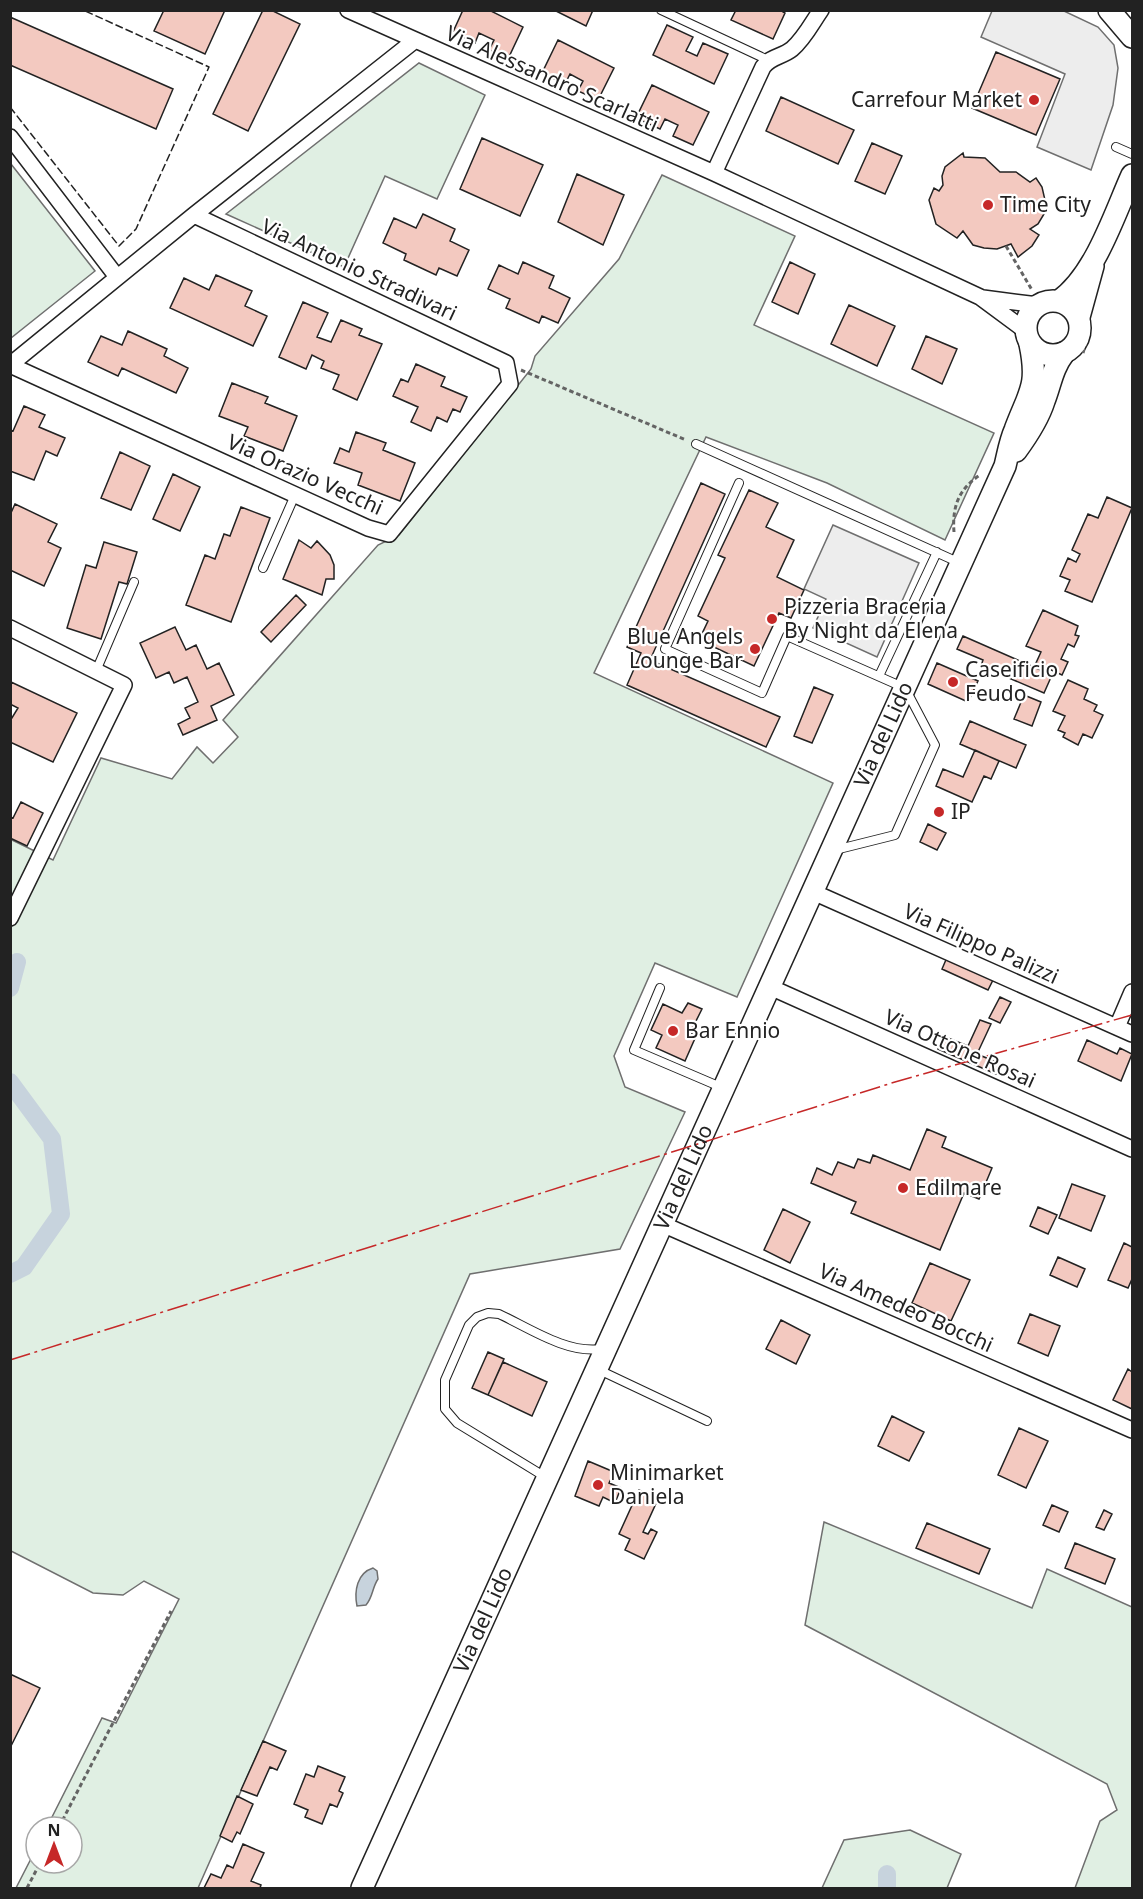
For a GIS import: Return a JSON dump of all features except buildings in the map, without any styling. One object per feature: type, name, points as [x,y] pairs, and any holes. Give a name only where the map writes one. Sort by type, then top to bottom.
[{"type":"main road","points":[[1109,10],[1132,37]]},
{"type":"main road","points":[[1093,262],[1092,275],[1079,317],[1079,338],[1064,353],[1046,355],[1028,338],[1028,316],[1040,299],[1068,295],[1093,262],[1132,175]]},
{"type":"main road","points":[[1040,299],[1074,310],[1079,317]]},
{"type":"main road","name":"Via del Lido","points":[[362,1888],[961,564],[995,466],[1033,388],[1035,367],[1028,338]]},
{"type":"main road","name":"Via del Lido","points":[[995,466],[1035,422],[1045,401],[1051,374],[1064,353]]},
{"type":"street","points":[[348,10],[414,41]]},
{"type":"street","points":[[714,173],[768,60],[790,51],[821,10]]},
{"type":"street","name":"Via Alessandro Scarlatti","points":[[10,366],[194,215],[414,41],[714,173],[980,297],[1028,338]]},
{"type":"street","points":[[12,139],[117,278]]},
{"type":"street","name":"Via Antonio Stradivari","points":[[194,215],[506,363]]},
{"type":"street","name":"Via Alessandro Scarlatti","points":[[980,297],[1040,299]]},
{"type":"street","name":"Via Orazio Vecchi","points":[[10,366],[368,528],[389,534],[510,384],[506,363]]},
{"type":"street","points":[[10,628],[124,685],[10,918]]},
{"type":"street","name":"Via Filippo Palizzi","points":[[813,892],[1132,1034]]},
{"type":"street","name":"Via Ottone Rosai","points":[[770,987],[1132,1149]]},
{"type":"street","points":[[1117,1027],[1132,992]]},
{"type":"street","name":"Via Amedeo Bocchi","points":[[662,1224],[1132,1430]]},
{"type":"lane","points":[[661,10],[768,60]]},
{"type":"lane","points":[[1116,147],[1132,154]]},
{"type":"lane","points":[[696,444],[961,564]]},
{"type":"lane","points":[[739,483],[665,649],[762,693],[787,636],[905,688],[935,745],[895,835],[832,850]]},
{"type":"lane","points":[[263,568],[295,495]]},
{"type":"lane","points":[[879,676],[936,552]]},
{"type":"lane","points":[[96,671],[134,582]]},
{"type":"lane","points":[[660,988],[634,1050],[725,1088]]},
{"type":"lane","points":[[547,1479],[457,1423],[444,1409],[445,1380],[469,1325],[477,1317],[488,1313],[499,1314],[564,1343],[588,1351],[606,1349]]},
{"type":"lane","points":[[596,1368],[706,1421]]},
{"type":"path","points":[[1006,246],[1040,299]]},
{"type":"path","points":[[506,363],[696,444]]},
{"type":"path","points":[[954,534],[952,515],[965,486],[969,480],[995,466]]},
{"type":"path","points":[[65,1815],[171,1611]]},
{"type":"green space","points":[[419,63],[485,95],[437,199],[385,176],[344,267],[226,214]]},
{"type":"green space","points":[[11,164],[95,271],[10,338]]},
{"type":"green space","points":[[662,175],[795,236],[754,325],[994,433],[945,540],[827,483],[706,437],[594,673],[833,783],[737,997],[655,963],[614,1056],[625,1087],[685,1112],[620,1249],[470,1274],[198,1888],[16,1888],[24,1872],[24,1875],[84,1875],[84,1815],[53,1815],[102,1718],[116,1723],[179,1599],[144,1581],[123,1595],[93,1593],[11,1551],[10,839],[53,860],[101,758],[172,779],[197,747],[213,763],[238,737],[223,720],[378,545],[399,535],[531,369],[535,356],[619,259]]},
{"type":"green space","points":[[824,1522],[1032,1608],[1047,1569],[1132,1607],[1132,1888],[1075,1888],[1100,1821],[1117,1810],[1107,1784],[805,1625]]},
{"type":"green space","points":[[910,1830],[961,1854],[947,1888],[822,1888],[844,1840]]},
{"type":"shaded area","points":[[992,11],[1064,11],[1098,27],[1114,45],[1118,68],[1113,105],[1091,170],[1037,147],[1065,74],[981,37]]},
{"type":"shaded area","points":[[833,525],[919,563],[877,657],[813,628],[826,599],[804,589]]},
{"type":"shaded area","points":[[373,1568],[377,1571],[378,1579],[370,1599],[366,1605],[357,1606],[356,1594],[360,1578]]},
{"type":"waterway","points":[[10,988],[17,962]]},
{"type":"waterway","points":[[10,1082],[52,1139],[61,1214],[24,1267],[10,1274]]},
{"type":"waterway","points":[[887,1874],[887,1888]]},
{"type":"fence","points":[[10,107],[119,246],[136,229],[209,67],[83,10]]},
{"type":"power","points":[[10,1360],[895,1082],[1132,1015]]},
{"type":"place","name":"Carrefour Market","points":[[1034,100]]},
{"type":"place","name":"Time City","points":[[988,205]]},
{"type":"place","name":"Pizzeria Braceria By Night da Elena","points":[[772,619]]},
{"type":"place","name":"Blue Angels Lounge Bar","points":[[755,649]]},
{"type":"place","name":"Caseificio Feudo","points":[[953,682]]},
{"type":"place","name":"IP","points":[[939,812]]},
{"type":"place","name":"Bar Ennio","points":[[673,1031]]},
{"type":"place","name":"Edilmare","points":[[903,1188]]},
{"type":"place","name":"Minimarket Daniela","points":[[598,1485]]}]
